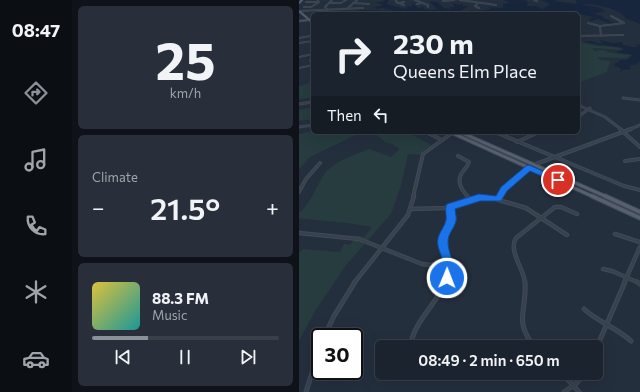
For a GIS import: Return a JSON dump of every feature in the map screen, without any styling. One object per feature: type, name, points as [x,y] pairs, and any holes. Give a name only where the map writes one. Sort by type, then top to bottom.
[{"type":"main road","points":[[299,13],[311,22]]},
{"type":"main road","points":[[455,134],[640,218]]},
{"type":"main road","points":[[465,134],[640,212]]},
{"type":"street","points":[[328,10],[325,7],[333,0]]},
{"type":"street","points":[[331,3],[341,3],[346,0]]},
{"type":"street","points":[[348,8],[357,0]]},
{"type":"street","points":[[396,0],[395,2],[404,5]]},
{"type":"street","points":[[415,0],[428,5],[428,7]]},
{"type":"street","points":[[443,1],[447,2],[454,0]]},
{"type":"street","points":[[460,0],[465,2],[496,4]]},
{"type":"street","points":[[472,2],[476,0]]},
{"type":"street","points":[[306,2],[319,1]]},
{"type":"street","points":[[304,7],[311,6],[319,1]]},
{"type":"street","points":[[484,4],[489,1]]},
{"type":"street","points":[[398,3],[404,2]]},
{"type":"street","points":[[353,3],[369,4]]},
{"type":"street","points":[[417,4],[423,3]]},
{"type":"street","points":[[478,3],[475,6],[479,8]]},
{"type":"street","points":[[299,13],[363,8]]},
{"type":"street","points":[[588,23],[600,26],[624,24],[611,16]]},
{"type":"street","points":[[299,21],[311,19]]},
{"type":"street","points":[[600,26],[601,36]]},
{"type":"street","points":[[580,36],[623,35]]},
{"type":"street","points":[[299,38],[310,36],[311,37]]},
{"type":"street","points":[[299,43],[311,40]]},
{"type":"street","points":[[299,57],[311,54]]},
{"type":"street","points":[[299,68],[311,65]]},
{"type":"street","points":[[623,98],[640,100]]},
{"type":"street","points":[[299,104],[311,102]]},
{"type":"street","points":[[580,106],[590,108],[608,117],[640,147]]},
{"type":"street","points":[[580,116],[590,108]]},
{"type":"street","points":[[299,127],[311,125]]},
{"type":"street","points":[[498,199],[504,189],[533,164],[640,125]]},
{"type":"street","points":[[430,134],[441,140]]},
{"type":"street","points":[[329,328],[353,285],[406,218],[410,209],[422,155],[448,134]]},
{"type":"street","points":[[499,134],[624,186],[640,190]]},
{"type":"street","points":[[517,142],[535,134]]},
{"type":"street","points":[[458,156],[468,161],[469,164],[461,173],[459,180],[461,189],[469,200]]},
{"type":"street","points":[[625,161],[640,159]]},
{"type":"street","points":[[299,192],[306,179],[320,163]]},
{"type":"street","points":[[410,209],[450,207],[469,200],[484,197],[498,199],[520,206],[567,235]]},
{"type":"street","points":[[527,340],[521,323],[525,279],[513,248],[513,243],[517,236],[557,206],[577,214]]},
{"type":"street","points":[[411,340],[416,325],[446,282],[449,273],[449,264],[443,243],[445,232],[451,221],[450,207]]},
{"type":"street","points":[[299,233],[351,237],[382,247],[422,264],[449,264]]},
{"type":"street","points":[[615,234],[640,242]]},
{"type":"street","points":[[600,340],[640,247]]},
{"type":"street","points":[[603,269],[612,271],[640,284]]},
{"type":"street","points":[[584,309],[591,315],[622,333],[631,341]]},
{"type":"street","points":[[306,392],[311,376]]},
{"type":"street","points":[[570,380],[579,392]]},
{"type":"street","points":[[564,392],[575,385],[579,380]]},
{"type":"green space","points":[[580,42],[596,46],[617,47],[623,50],[593,48],[593,50],[597,52],[598,50],[603,50],[611,53],[632,55],[625,58],[598,57],[600,60],[610,61],[607,72],[580,82]]},
{"type":"green space","points":[[311,83],[311,97],[299,99],[299,86]]},
{"type":"green space","points":[[311,107],[311,119],[299,121],[299,110]]},
{"type":"green space","points":[[311,131],[311,134],[358,134],[310,157],[299,169],[299,134]]},
{"type":"green space","points":[[375,134],[411,134],[431,145],[419,155],[408,154],[401,186],[391,214],[346,265],[315,311],[299,341],[299,253],[303,249],[340,252],[344,244],[350,245],[357,236],[364,237],[372,227],[304,219],[299,218],[299,213],[310,200],[323,176],[332,166],[369,149],[391,157],[400,149],[385,142]]},
{"type":"water","points":[[389,0],[386,4],[406,9],[408,6],[413,7],[411,5],[413,4],[419,9],[423,6],[424,9],[437,9],[429,1],[437,2],[444,8],[448,9],[450,9],[449,7],[455,7],[452,3],[469,6],[459,12],[351,12],[360,10],[394,11],[383,8],[374,9],[377,8],[373,7],[381,6],[382,4],[375,2]]},
{"type":"water","points":[[504,0],[524,0],[529,2],[526,6],[536,6],[543,9],[550,4],[541,0],[557,0],[555,1],[577,4],[576,0],[640,0],[640,24],[625,18],[613,9],[593,5],[582,5],[600,8],[605,11],[594,14],[603,16],[603,18],[611,22],[620,23],[611,24],[598,19],[591,21],[589,20],[593,17],[580,14],[580,12],[464,12],[491,9],[488,7],[503,8],[503,4],[510,3]]},
{"type":"water","points":[[600,40],[612,43],[622,42],[623,45],[632,47],[639,47],[635,44],[640,45],[640,62],[635,63],[639,64],[629,66],[631,69],[622,70],[620,73],[622,69],[614,64],[619,62],[619,60],[627,60],[633,55],[615,52],[623,50],[623,48],[583,42],[590,41],[603,44]]},
{"type":"route","points":[[447,278],[449,273],[449,264],[443,246],[443,236],[452,218],[449,209],[450,207],[479,197],[498,199],[504,189],[529,167],[558,180]]}]
